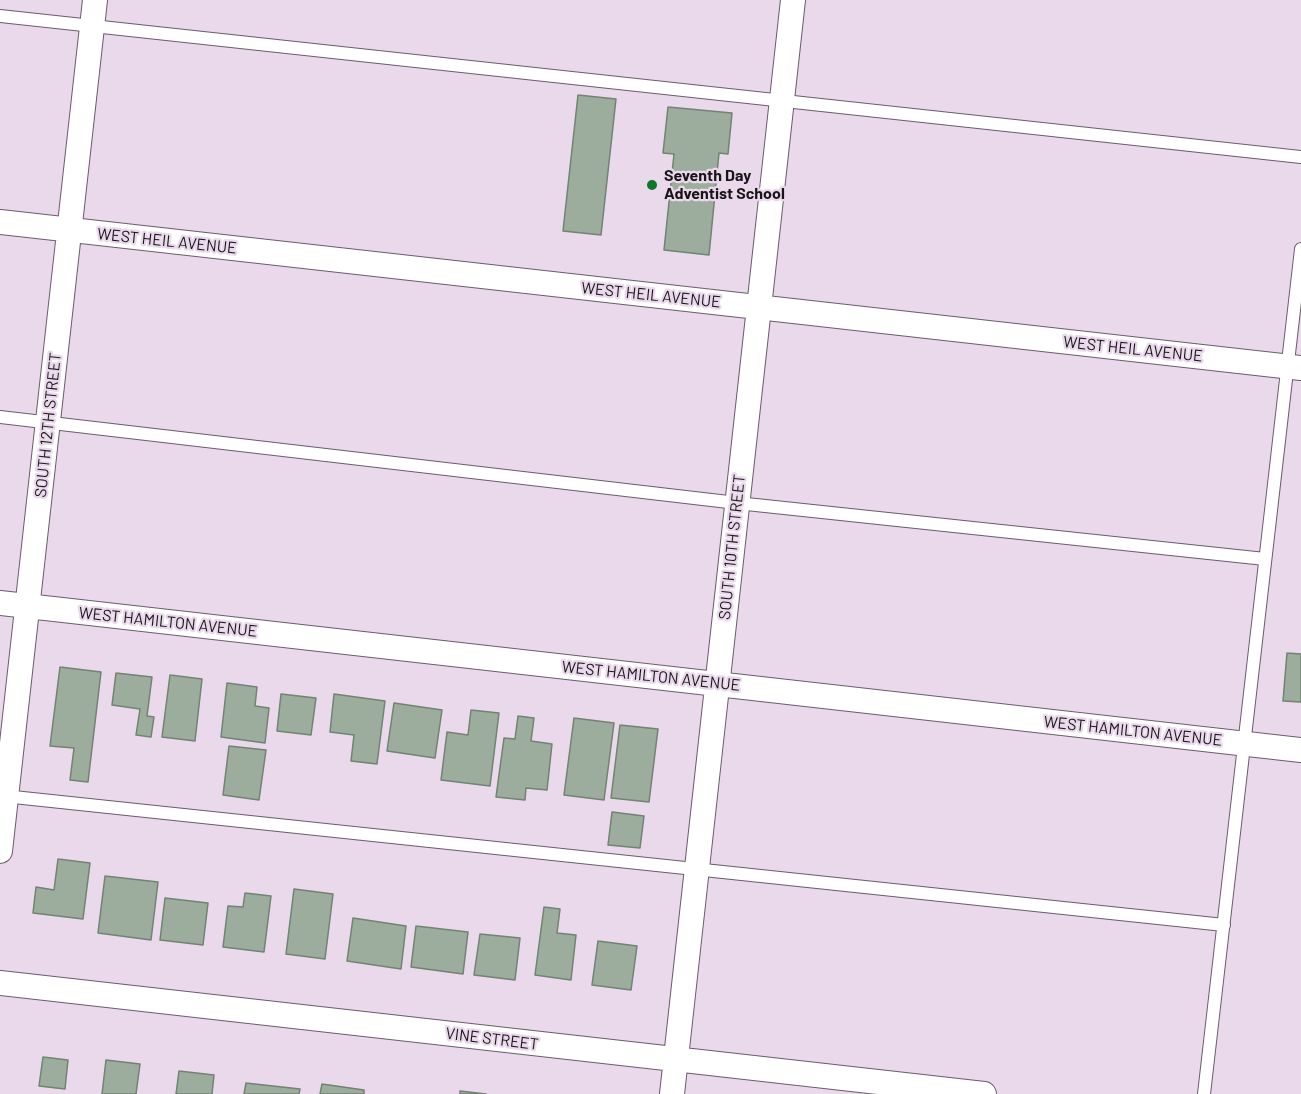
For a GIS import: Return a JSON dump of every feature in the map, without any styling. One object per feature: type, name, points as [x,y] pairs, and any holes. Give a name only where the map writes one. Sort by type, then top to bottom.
[{"type":"street","name":"SOUTH 12TH STREET","points":[[0,851],[3,796],[27,606],[95,0]]},
{"type":"street","name":"SOUTH 10TH STREET","points":[[672,1094],[793,0]]},
{"type":"street","name":"WEST HEIL AVENUE","points":[[0,222],[1295,368]]},
{"type":"street","name":"WEST HAMILTON AVENUE","points":[[0,603],[1301,750]]},
{"type":"street","name":"VINE STREET","points":[[0,983],[984,1094]]},
{"type":"lane","points":[[0,16],[92,24],[782,102],[1301,157]]},
{"type":"lane","points":[[1204,1094],[1265,559],[1295,368],[1301,249]]},
{"type":"lane","points":[[0,417],[737,502],[1265,559]]},
{"type":"lane","points":[[3,796],[1224,925]]},
{"type":"building","points":[[578,95],[616,99],[601,235],[563,231]]},
{"type":"building","points":[[668,107],[732,113],[728,154],[719,153],[709,255],[664,250],[674,154],[663,153]]},
{"type":"building","points":[[1287,653],[1301,654],[1301,702],[1283,701]]},
{"type":"building","points":[[60,667],[101,672],[88,782],[70,780],[74,748],[50,746]]},
{"type":"building","points":[[116,673],[152,677],[147,716],[154,717],[151,737],[136,735],[140,709],[112,705]]},
{"type":"building","points":[[170,675],[202,679],[195,741],[162,737]]},
{"type":"building","points":[[227,683],[257,687],[255,706],[269,708],[265,743],[221,737]]},
{"type":"building","points":[[281,694],[316,698],[311,735],[277,731]]},
{"type":"building","points":[[334,694],[385,701],[377,764],[351,761],[354,735],[330,732]]},
{"type":"building","points":[[394,703],[442,710],[435,758],[387,751]]},
{"type":"building","points":[[471,710],[499,713],[490,786],[441,780],[447,732],[468,735]]},
{"type":"building","points":[[518,716],[534,718],[531,741],[552,744],[547,790],[526,788],[525,800],[496,797],[504,738],[515,739]]},
{"type":"building","points":[[574,718],[614,723],[604,800],[564,795]]},
{"type":"building","points":[[620,725],[658,729],[649,802],[611,798]]},
{"type":"building","points":[[229,746],[266,750],[259,800],[223,795]]},
{"type":"building","points":[[612,812],[644,816],[640,848],[608,845]]},
{"type":"building","points":[[58,859],[90,863],[83,919],[33,913],[36,887],[54,890]]},
{"type":"building","points":[[105,876],[158,882],[151,940],[98,933]]},
{"type":"building","points":[[294,889],[333,894],[325,959],[286,954]]},
{"type":"building","points":[[245,893],[271,896],[264,952],[223,947],[228,906],[243,907]]},
{"type":"building","points":[[165,898],[208,903],[203,945],[160,940]]},
{"type":"building","points":[[544,907],[560,909],[557,933],[576,935],[571,980],[535,975]]},
{"type":"building","points":[[353,918],[406,926],[401,969],[347,961]]},
{"type":"building","points":[[416,926],[468,932],[463,974],[411,967]]},
{"type":"building","points":[[480,934],[520,938],[515,980],[474,975]]},
{"type":"building","points":[[598,941],[637,946],[631,990],[592,985]]},
{"type":"building","points":[[43,1057],[68,1060],[65,1089],[39,1086]]},
{"type":"building","points":[[106,1060],[140,1064],[136,1094],[102,1094]]},
{"type":"building","points":[[179,1071],[214,1075],[212,1094],[176,1094]]},
{"type":"building","points":[[246,1083],[300,1089],[299,1094],[244,1094]]},
{"type":"building","points":[[322,1084],[364,1090],[364,1094],[320,1094]]},
{"type":"building","points":[[460,1091],[486,1094],[460,1094]]},
{"type":"place","name":"Seventh Day Adventist School","points":[[652,185]]}]
